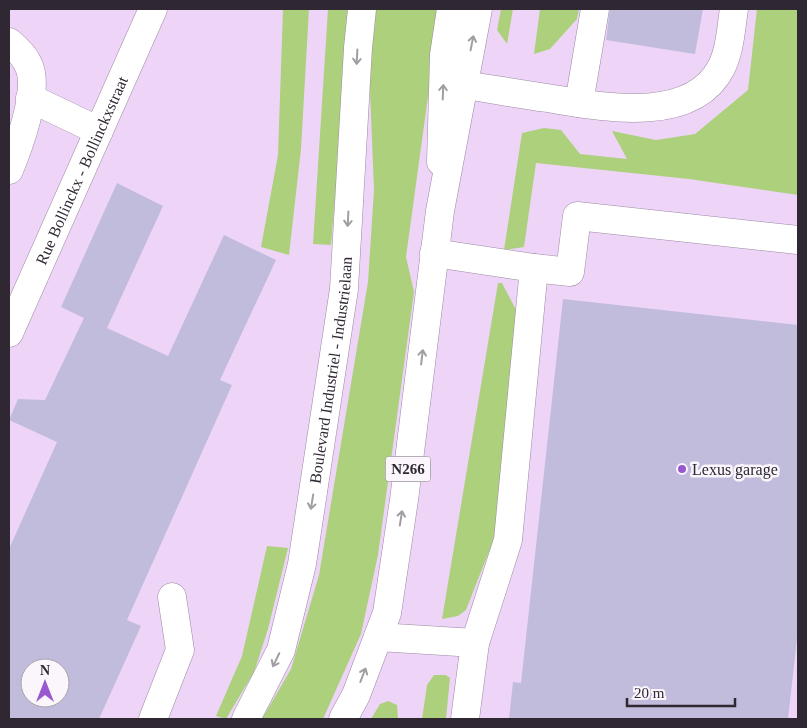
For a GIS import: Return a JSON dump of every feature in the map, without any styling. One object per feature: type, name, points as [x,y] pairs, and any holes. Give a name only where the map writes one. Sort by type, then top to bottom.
[{"type":"main road","name":"Rue Bollinckx - Bollinckxstraat","points":[[9,333],[153,9]]},
{"type":"main road","name":"Boulevard Industriel - Industrielaan","points":[[246,719],[281,650],[302,564],[344,289],[362,9]]},
{"type":"main road","name":"N266","points":[[440,211],[444,55],[450,9]]},
{"type":"main road","name":"N266","points":[[343,719],[356,695],[387,613],[401,519],[440,211],[478,9]]},
{"type":"main road","points":[[579,103],[595,9]]},
{"type":"main road","points":[[464,85],[579,103],[636,109],[659,107],[680,101],[711,82],[721,68],[729,42],[734,9]]},
{"type":"main road","points":[[9,42],[22,53],[30,69],[30,98],[18,150],[9,170]]},
{"type":"main road","points":[[30,98],[98,131]]},
{"type":"main road","points":[[434,253],[570,272],[576,216],[798,240]]},
{"type":"main road","points":[[466,719],[475,642],[508,540],[534,268]]},
{"type":"main road","points":[[153,719],[180,650],[172,597]]},
{"type":"main road","points":[[378,637],[475,642]]},
{"type":"shaded area","points":[[9,9],[798,9],[798,719],[9,719]]},
{"type":"green space","points":[[283,9],[309,9],[301,149],[289,255],[261,247],[278,155]]},
{"type":"green space","points":[[328,9],[351,9],[331,245],[313,244]]},
{"type":"green space","points":[[373,9],[440,9],[406,257],[414,292],[378,555],[361,634],[323,719],[262,719],[291,669],[319,575],[368,282],[374,190],[369,67]]},
{"type":"green space","points":[[501,9],[513,9],[507,44],[497,30]]},
{"type":"green space","points":[[540,9],[579,9],[577,19],[550,49],[534,54]]},
{"type":"green space","points":[[757,9],[798,9],[798,195],[689,179],[536,163],[524,247],[504,250],[522,133],[544,128],[561,130],[580,154],[627,159],[612,131],[656,140],[695,134],[748,90]]},
{"type":"green space","points":[[498,283],[502,283],[522,321],[497,531],[466,610],[458,616],[442,619]]},
{"type":"green space","points":[[267,546],[288,548],[268,629],[254,672],[226,719],[216,716],[242,656]]},
{"type":"green space","points":[[434,675],[446,675],[450,678],[446,719],[422,719],[427,685]]},
{"type":"green space","points":[[388,701],[397,705],[398,719],[371,719],[380,704]]},
{"type":"building","points":[[610,9],[703,9],[695,54],[606,40]]},
{"type":"building","points":[[117,183],[163,206],[107,328],[168,356],[224,235],[276,260],[220,380],[232,385],[127,620],[141,626],[99,719],[9,719],[9,549],[57,442],[9,420],[18,399],[45,400],[84,318],[61,307]]},
{"type":"building","points":[[563,299],[798,325],[798,630],[788,719],[509,719],[513,682],[521,683]]},
{"type":"place","name":"Lexus garage","points":[[682,469]]}]
